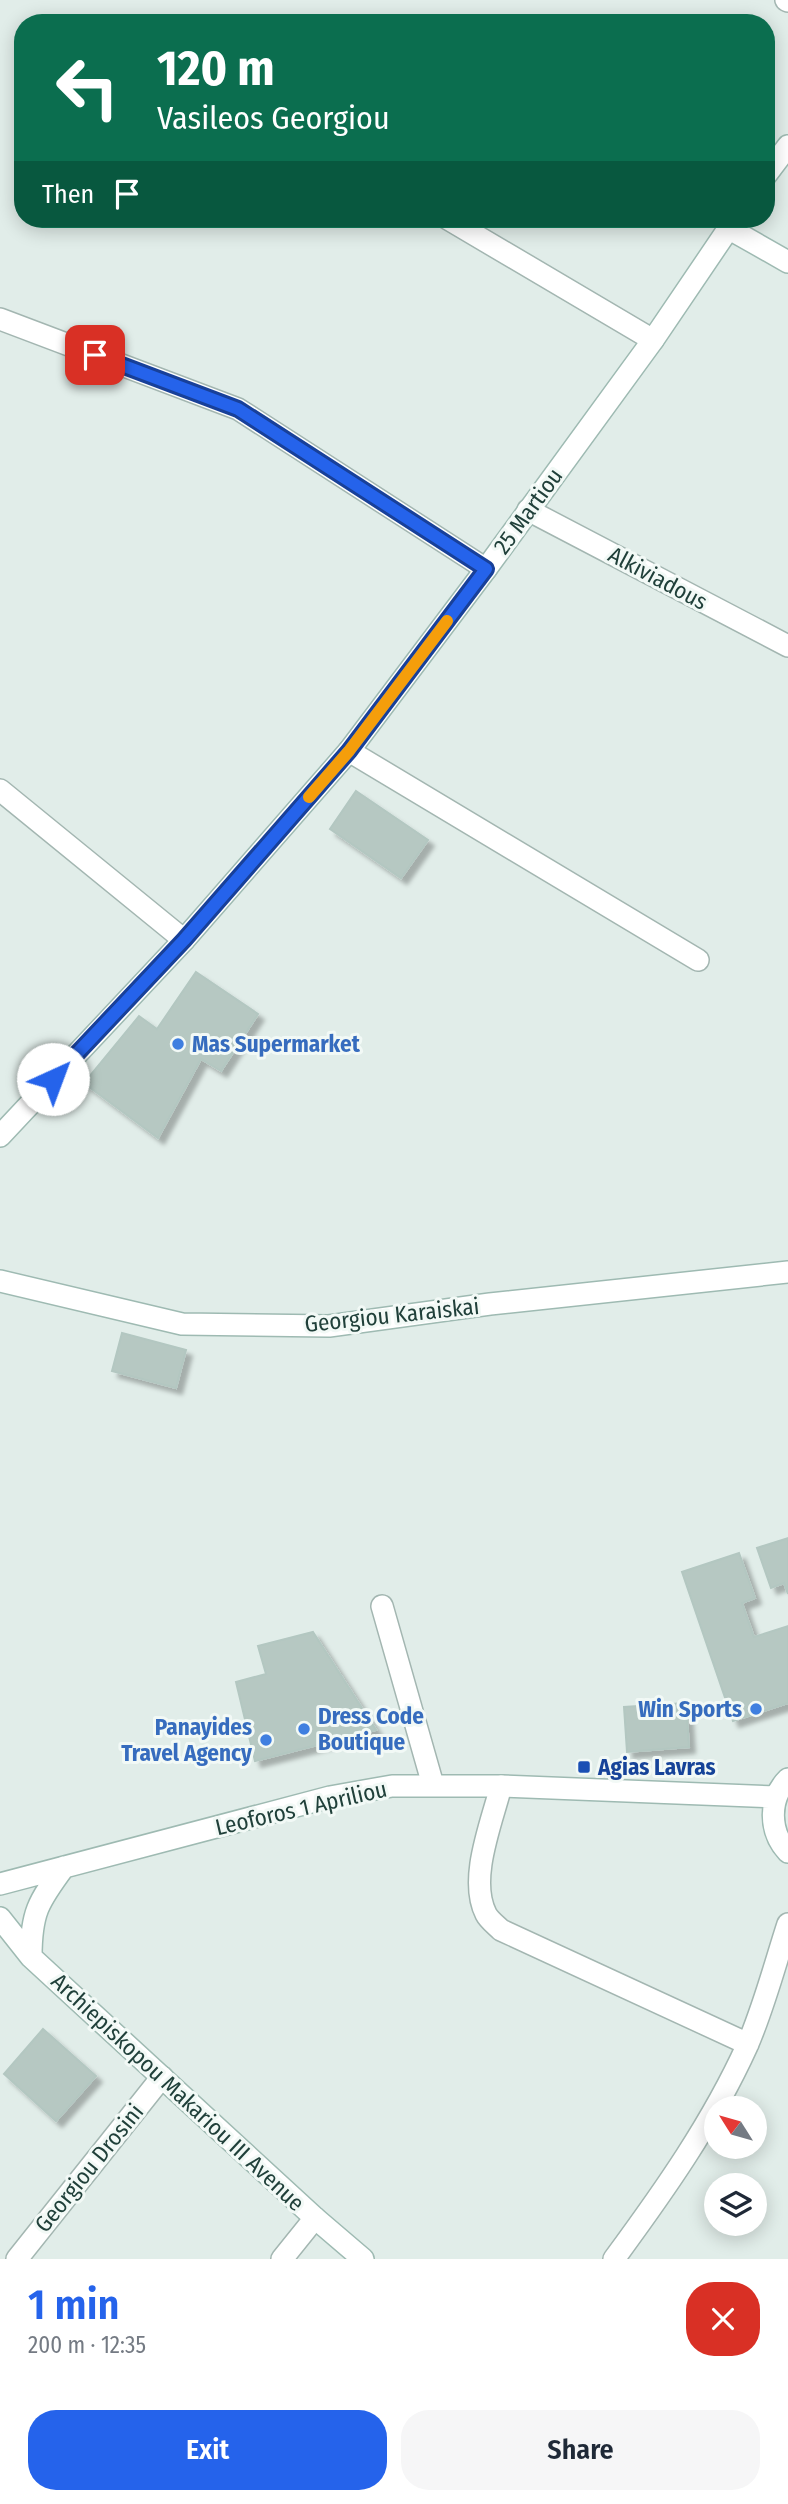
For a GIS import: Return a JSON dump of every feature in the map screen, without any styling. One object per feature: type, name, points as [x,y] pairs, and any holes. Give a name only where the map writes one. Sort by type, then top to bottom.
[{"type":"street","points":[[775,164],[788,146]]},
{"type":"street","points":[[463,228],[653,340]]},
{"type":"street","name":"25 Martiou","points":[[0,1136],[184,940],[349,751],[653,340],[728,228]]},
{"type":"street","points":[[738,228],[788,262]]},
{"type":"street","points":[[0,319],[238,409],[486,569]]},
{"type":"street","name":"Alkiviadous","points":[[528,510],[788,646]]},
{"type":"street","points":[[349,751],[698,960]]},
{"type":"street","points":[[0,790],[184,940]]},
{"type":"street","name":"Georgiou Karaiskai","points":[[0,1281],[182,1324],[329,1326],[490,1304],[788,1272]]},
{"type":"street","points":[[382,1606],[433,1785]]},
{"type":"street","name":"Leoforos 1 Apriliou","points":[[0,1884],[330,1797],[392,1786],[782,1788]]},
{"type":"street","points":[[500,1786],[478,1875],[480,1900],[487,1916],[500,1930],[748,2044]]},
{"type":"street","points":[[782,1788],[773,1813],[775,1830],[788,1852]]},
{"type":"street","points":[[31,1958],[31,1927],[40,1899],[64,1867]]},
{"type":"street","name":"Archiepiskopou Makariou III Avenue","points":[[0,1918],[31,1958],[363,2259]]},
{"type":"street","points":[[614,2259],[671,2182],[706,2124],[748,2044],[788,1924]]},
{"type":"street","name":"Georgiou Drosini","points":[[17,2259],[162,2077]]},
{"type":"street","points":[[282,2259],[315,2218]]},
{"type":"building","points":[[356,791],[428,840],[401,878],[330,829]]},
{"type":"building","name":"Mas Supermarket","points":[[196,972],[258,1014],[221,1071],[201,1059],[158,1138],[84,1083],[139,1016],[157,1029]]},
{"type":"building","points":[[122,1333],[186,1350],[176,1388],[112,1371]]},
{"type":"building","points":[[788,1538],[788,1594],[784,1583],[771,1588],[757,1548]]},
{"type":"building","points":[[739,1553],[755,1598],[742,1603],[754,1637],[788,1626],[788,1703],[733,1721],[682,1572]]},
{"type":"building","points":[[313,1632],[376,1730],[255,1761],[236,1682],[266,1674],[258,1646]]},
{"type":"building","points":[[686,1703],[689,1747],[627,1752],[624,1707]]},
{"type":"building","points":[[43,2029],[96,2076],[56,2121],[4,2074]]},
{"type":"slow traffic","points":[[309,797],[349,751],[447,621]]},
{"type":"place","name":"Mas Supermarket","points":[[178,1044]]},
{"type":"place","name":"Win Sports","points":[[756,1709]]},
{"type":"place","name":"Dress Code Boutique","points":[[304,1729]]},
{"type":"place","name":"Panayides Travel Agency","points":[[266,1740]]},
{"type":"place","name":"Agias Lavras","points":[[584,1767]]},
{"type":"route","points":[[53,1079],[184,940],[349,751],[486,569],[238,409],[95,355]]}]
